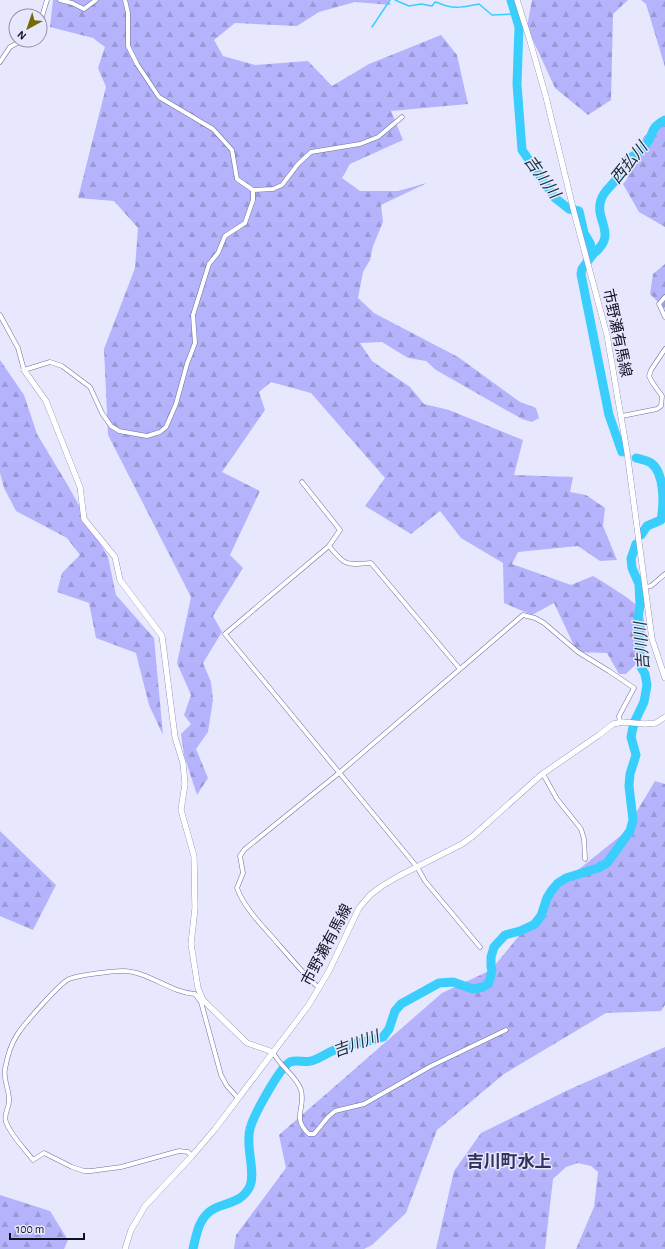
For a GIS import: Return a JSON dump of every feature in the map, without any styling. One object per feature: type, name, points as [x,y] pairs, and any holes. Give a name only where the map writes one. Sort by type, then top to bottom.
[{"type":"main road","name":"市野瀬有馬線","points":[[517,0],[546,97],[573,210],[608,335],[622,416],[652,639],[662,660],[665,678]]},
{"type":"main road","points":[[24,370],[46,401],[80,487],[84,519],[115,557],[120,580],[162,636],[175,737],[183,763],[185,784],[181,810],[194,856],[195,908],[191,944],[198,988],[202,1001],[248,1044],[274,1055]]},
{"type":"main road","points":[[621,722],[645,724],[656,723],[665,717]]},
{"type":"main road","name":"市野瀬有馬線","points":[[125,1249],[131,1230],[145,1206],[215,1129],[238,1098],[274,1055],[308,1006],[337,955],[359,908],[370,895],[382,886],[462,844],[543,774],[613,724],[621,722]]},
{"type":"street","points":[[60,0],[72,3],[84,9],[96,0]]},
{"type":"street","points":[[125,0],[128,13],[128,46],[137,64],[154,91],[159,97],[213,129],[232,150],[237,179],[253,190],[273,189],[282,185],[298,164],[311,152],[360,144],[378,137],[402,117]]},
{"type":"street","points":[[0,62],[9,48]]},
{"type":"street","points":[[0,315],[18,348],[24,370],[50,362],[62,366],[90,387],[102,413],[111,426],[119,431],[147,436],[160,432],[166,427],[176,404],[187,364],[195,342],[193,315],[209,264],[218,253],[225,236],[245,223],[253,200],[253,190]]},
{"type":"street","points":[[665,297],[659,304],[665,317]]},
{"type":"street","points":[[622,416],[657,409],[661,406],[662,396],[649,376],[651,370],[665,349]]},
{"type":"street","points":[[302,482],[340,530],[329,546],[225,634],[417,867],[425,881],[480,947]]},
{"type":"street","points":[[329,546],[339,558],[346,563],[371,563],[460,669]]},
{"type":"street","points":[[646,587],[651,586],[665,574]]},
{"type":"street","points":[[319,988],[302,971],[258,920],[239,894],[237,888],[243,873],[240,856],[245,849],[339,773],[523,615],[535,618],[544,623],[578,652],[634,688],[619,716],[621,722]]},
{"type":"street","points":[[543,774],[557,799],[581,829],[584,839],[585,858]]},
{"type":"street","points":[[192,1156],[188,1152],[179,1150],[121,1167],[92,1171],[84,1171],[72,1167],[44,1153],[33,1160],[14,1136],[7,1124],[5,1115],[10,1101],[5,1070],[17,1035],[63,983],[70,979],[104,972],[127,971],[145,976],[180,992],[195,994],[202,1001],[221,1075],[227,1086],[238,1098]]},
{"type":"street","points":[[274,1055],[289,1073],[301,1092],[301,1126],[309,1134],[314,1134],[335,1111],[364,1104],[431,1066],[506,1030]]},
{"type":"green space","points":[[53,0],[388,0],[391,5],[355,2],[319,12],[297,26],[235,23],[214,40],[223,56],[255,65],[308,61],[332,86],[369,64],[441,35],[457,55],[468,104],[391,111],[403,140],[350,164],[342,178],[360,191],[398,191],[427,183],[381,205],[383,222],[373,246],[370,260],[363,272],[358,298],[374,313],[458,357],[520,402],[536,408],[539,418],[532,422],[522,419],[436,370],[426,361],[408,358],[382,342],[360,343],[372,361],[410,387],[424,404],[449,410],[523,440],[514,475],[573,477],[570,492],[586,495],[605,508],[603,526],[617,560],[600,561],[578,546],[518,552],[512,564],[571,585],[593,576],[638,606],[643,614],[644,620],[645,633],[643,652],[639,661],[626,674],[619,674],[607,653],[577,652],[554,603],[532,615],[504,603],[503,563],[461,538],[440,511],[411,534],[365,506],[385,478],[311,393],[271,382],[259,392],[265,410],[222,472],[260,491],[230,555],[243,568],[213,616],[222,632],[203,663],[211,682],[213,700],[208,732],[196,749],[208,778],[197,795],[184,755],[181,734],[191,724],[184,715],[191,695],[177,663],[191,597],[108,435],[104,349],[135,268],[138,228],[114,201],[78,198],[106,87],[98,68],[105,47],[93,38],[50,27]]},
{"type":"green space","points":[[532,0],[628,0],[613,14],[611,100],[588,115],[555,88],[527,27]]},
{"type":"green space","points":[[641,0],[665,0],[665,67],[646,4]]},
{"type":"green space","points":[[665,125],[665,227],[639,212],[623,184],[627,179],[644,136]]},
{"type":"green space","points":[[665,264],[665,309],[650,294],[653,274]]},
{"type":"green space","points":[[0,360],[24,395],[37,434],[108,557],[116,595],[154,638],[163,735],[149,705],[136,653],[96,638],[89,603],[57,592],[62,573],[80,555],[67,538],[16,511],[4,488],[0,473]]},
{"type":"green space","points":[[655,781],[665,784],[665,1005],[661,1011],[606,1013],[504,1074],[437,1130],[406,1213],[372,1245],[364,1249],[234,1249],[236,1235],[286,1168],[279,1135],[442,993],[491,970],[563,882],[624,833]]},
{"type":"green space","points":[[0,831],[56,885],[33,930],[0,916]]},
{"type":"green space","points":[[665,1047],[665,1249],[576,1249],[594,1207],[598,1172],[591,1166],[578,1163],[566,1167],[553,1179],[545,1249],[436,1249],[454,1171],[481,1133],[566,1091]]},
{"type":"green space","points":[[0,1195],[50,1211],[68,1240],[64,1249],[0,1249]]},
{"type":"waterway","points":[[372,27],[390,0]]},
{"type":"waterway","points":[[395,0],[409,6],[421,4],[432,6],[435,2],[445,6],[455,7],[479,4],[492,15],[515,14]]},
{"type":"waterway","name":"吉川川","points":[[511,0],[519,27],[517,84],[522,150],[555,198],[569,209],[579,211],[584,233],[590,243],[593,254],[582,269],[581,274],[609,415],[622,452]]},
{"type":"waterway","name":"西払川","points":[[593,254],[601,247],[604,240],[604,227],[600,214],[603,194],[616,179],[624,164],[643,148],[648,142],[656,126],[665,120]]},
{"type":"waterway","name":"吉川川","points":[[636,458],[649,462],[656,468],[661,481],[663,498],[661,520],[647,526],[641,535]]},
{"type":"waterway","name":"吉川川","points":[[193,1249],[198,1230],[208,1213],[241,1197],[250,1186],[252,1180],[249,1143],[250,1129],[267,1092],[280,1073],[290,1062],[311,1061],[339,1048],[383,1037],[389,1029],[395,1011],[401,1004],[439,983],[453,982],[473,989],[483,987],[488,984],[492,970],[491,957],[494,947],[505,935],[520,931],[535,924],[541,916],[547,898],[558,883],[566,878],[598,868],[607,863],[630,831],[633,820],[629,786],[630,774],[636,755],[631,737],[634,723],[644,702],[647,685],[645,674],[641,667],[638,617],[640,606],[639,584],[632,568],[631,559],[636,544]]},
{"type":"district","name":"吉川町水上","points":[[509,1161]]}]
